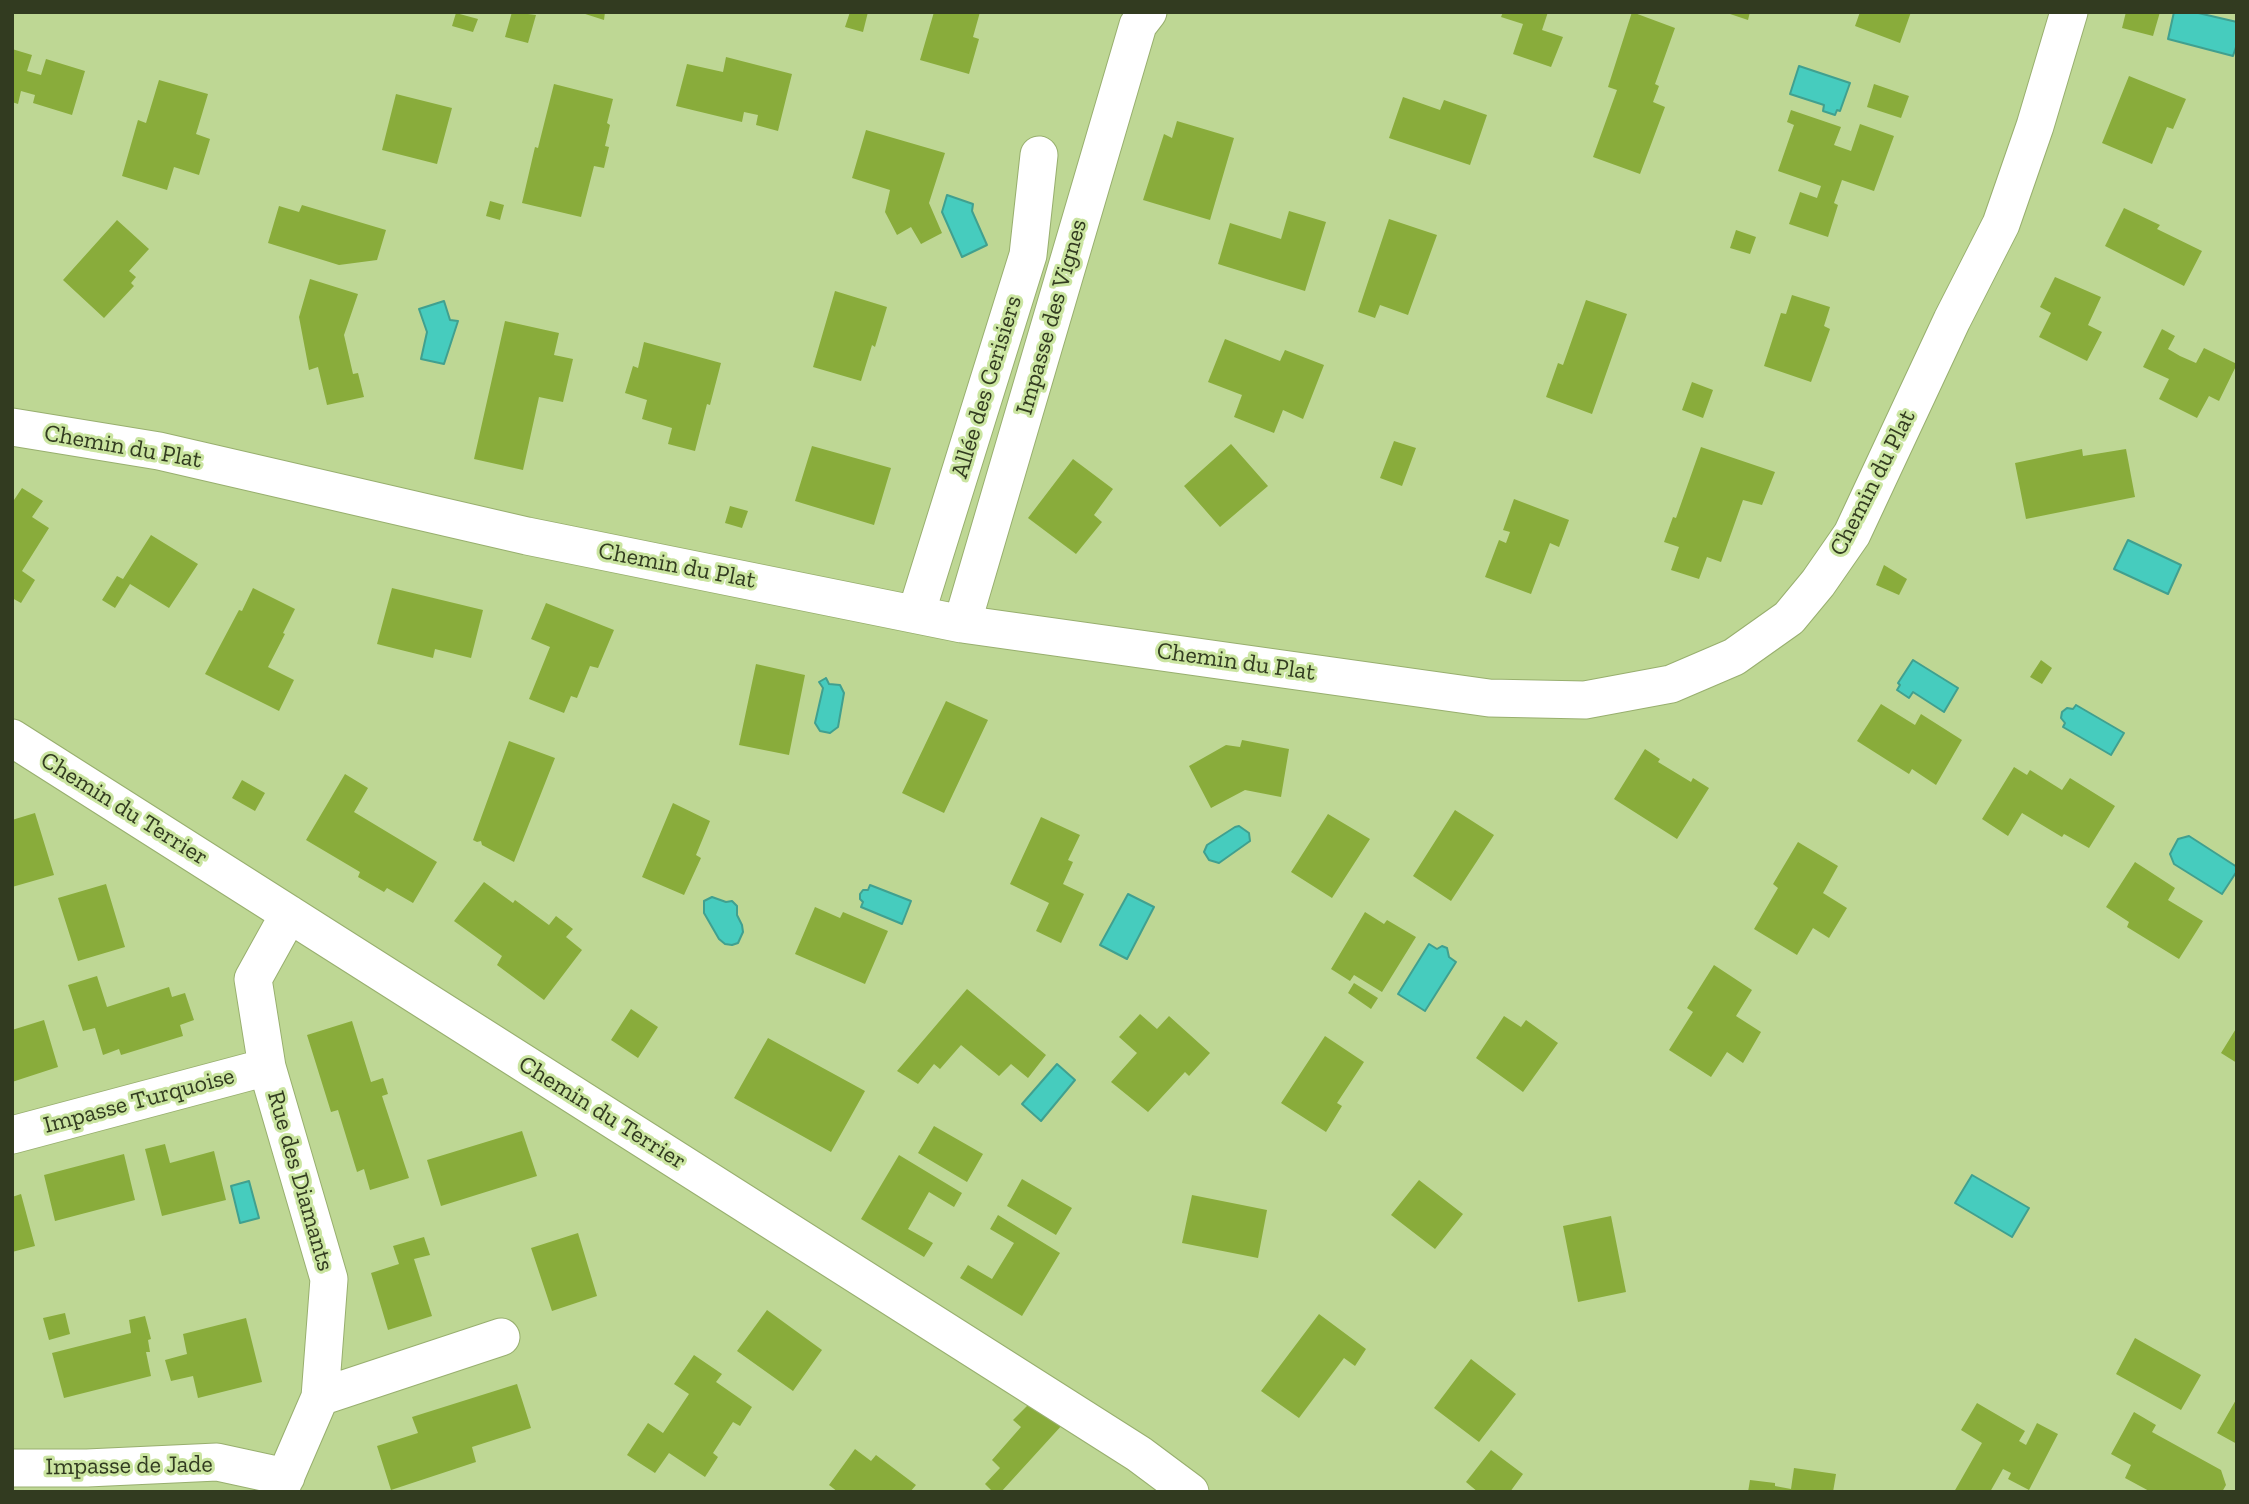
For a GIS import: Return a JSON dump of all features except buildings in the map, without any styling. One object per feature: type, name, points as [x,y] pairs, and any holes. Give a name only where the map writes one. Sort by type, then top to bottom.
[{"type":"street","name":"Impasse des Vignes","points":[[962,624],[1138,25],[1148,12]]},
{"type":"street","name":"Chemin du Plat","points":[[12,427],[159,451],[527,536],[962,624],[1489,698],[1585,700],[1671,684],[1734,657],[1789,618],[1818,583],[1852,534],[1952,320],[2001,225],[2069,12]]},
{"type":"street","name":"Allée des Cerisiers","points":[[916,614],[1028,255],[1039,155]]},
{"type":"street","name":"Chemin du Terrier","points":[[12,738],[1139,1454],[1181,1488]]},
{"type":"street","name":"Rue des Diamants","points":[[282,1484],[320,1397],[329,1279],[267,1067],[253,979],[289,914]]},
{"type":"street","name":"Impasse Turquoise","points":[[12,1135],[267,1067]]},
{"type":"street","points":[[320,1397],[501,1336]]},
{"type":"street","name":"Impasse de Jade","points":[[12,1468],[87,1468],[217,1462],[282,1484]]},
{"type":"water","points":[[2174,12],[2194,12],[2237,22],[2237,44],[2233,56],[2168,39]]},
{"type":"water","points":[[1799,66],[1850,83],[1840,111],[1837,110],[1835,115],[1823,111],[1824,105],[1790,94]]},
{"type":"water","points":[[947,195],[973,204],[972,211],[987,245],[962,257],[942,212]]},
{"type":"water","points":[[444,301],[450,320],[458,321],[444,364],[421,359],[427,332],[419,309]]},
{"type":"water","points":[[2128,540],[2181,565],[2168,594],[2114,569]]},
{"type":"water","points":[[1913,660],[1958,688],[1944,712],[1913,692],[1909,698],[1897,690],[1900,685],[1898,683]]},
{"type":"water","points":[[826,678],[829,684],[840,685],[844,693],[838,727],[830,733],[820,731],[815,723],[823,688],[819,682]]},
{"type":"water","points":[[2076,705],[2124,733],[2111,755],[2063,727],[2065,723],[2061,718],[2062,712],[2067,708],[2073,709]]},
{"type":"water","points":[[1239,826],[1249,833],[1250,841],[1219,863],[1209,860],[1204,852],[1207,845]]},
{"type":"water","points":[[2189,836],[2237,867],[2222,894],[2174,864],[2170,854],[2178,839]]},
{"type":"water","points":[[870,885],[911,901],[902,924],[861,907],[863,902],[860,894],[863,890],[868,890]]},
{"type":"water","points":[[1128,894],[1154,907],[1127,959],[1100,945]]},
{"type":"water","points":[[712,897],[726,902],[732,901],[737,906],[743,932],[738,943],[725,944],[719,939],[704,913],[704,901]]},
{"type":"water","points":[[1429,944],[1437,949],[1442,946],[1447,948],[1449,957],[1456,962],[1425,1011],[1398,994]]},
{"type":"water","points":[[1057,1064],[1075,1080],[1041,1121],[1022,1104]]},
{"type":"water","points":[[1972,1175],[2029,1208],[2012,1237],[1955,1203]]},
{"type":"water","points":[[249,1181],[259,1218],[240,1223],[231,1186]]}]
